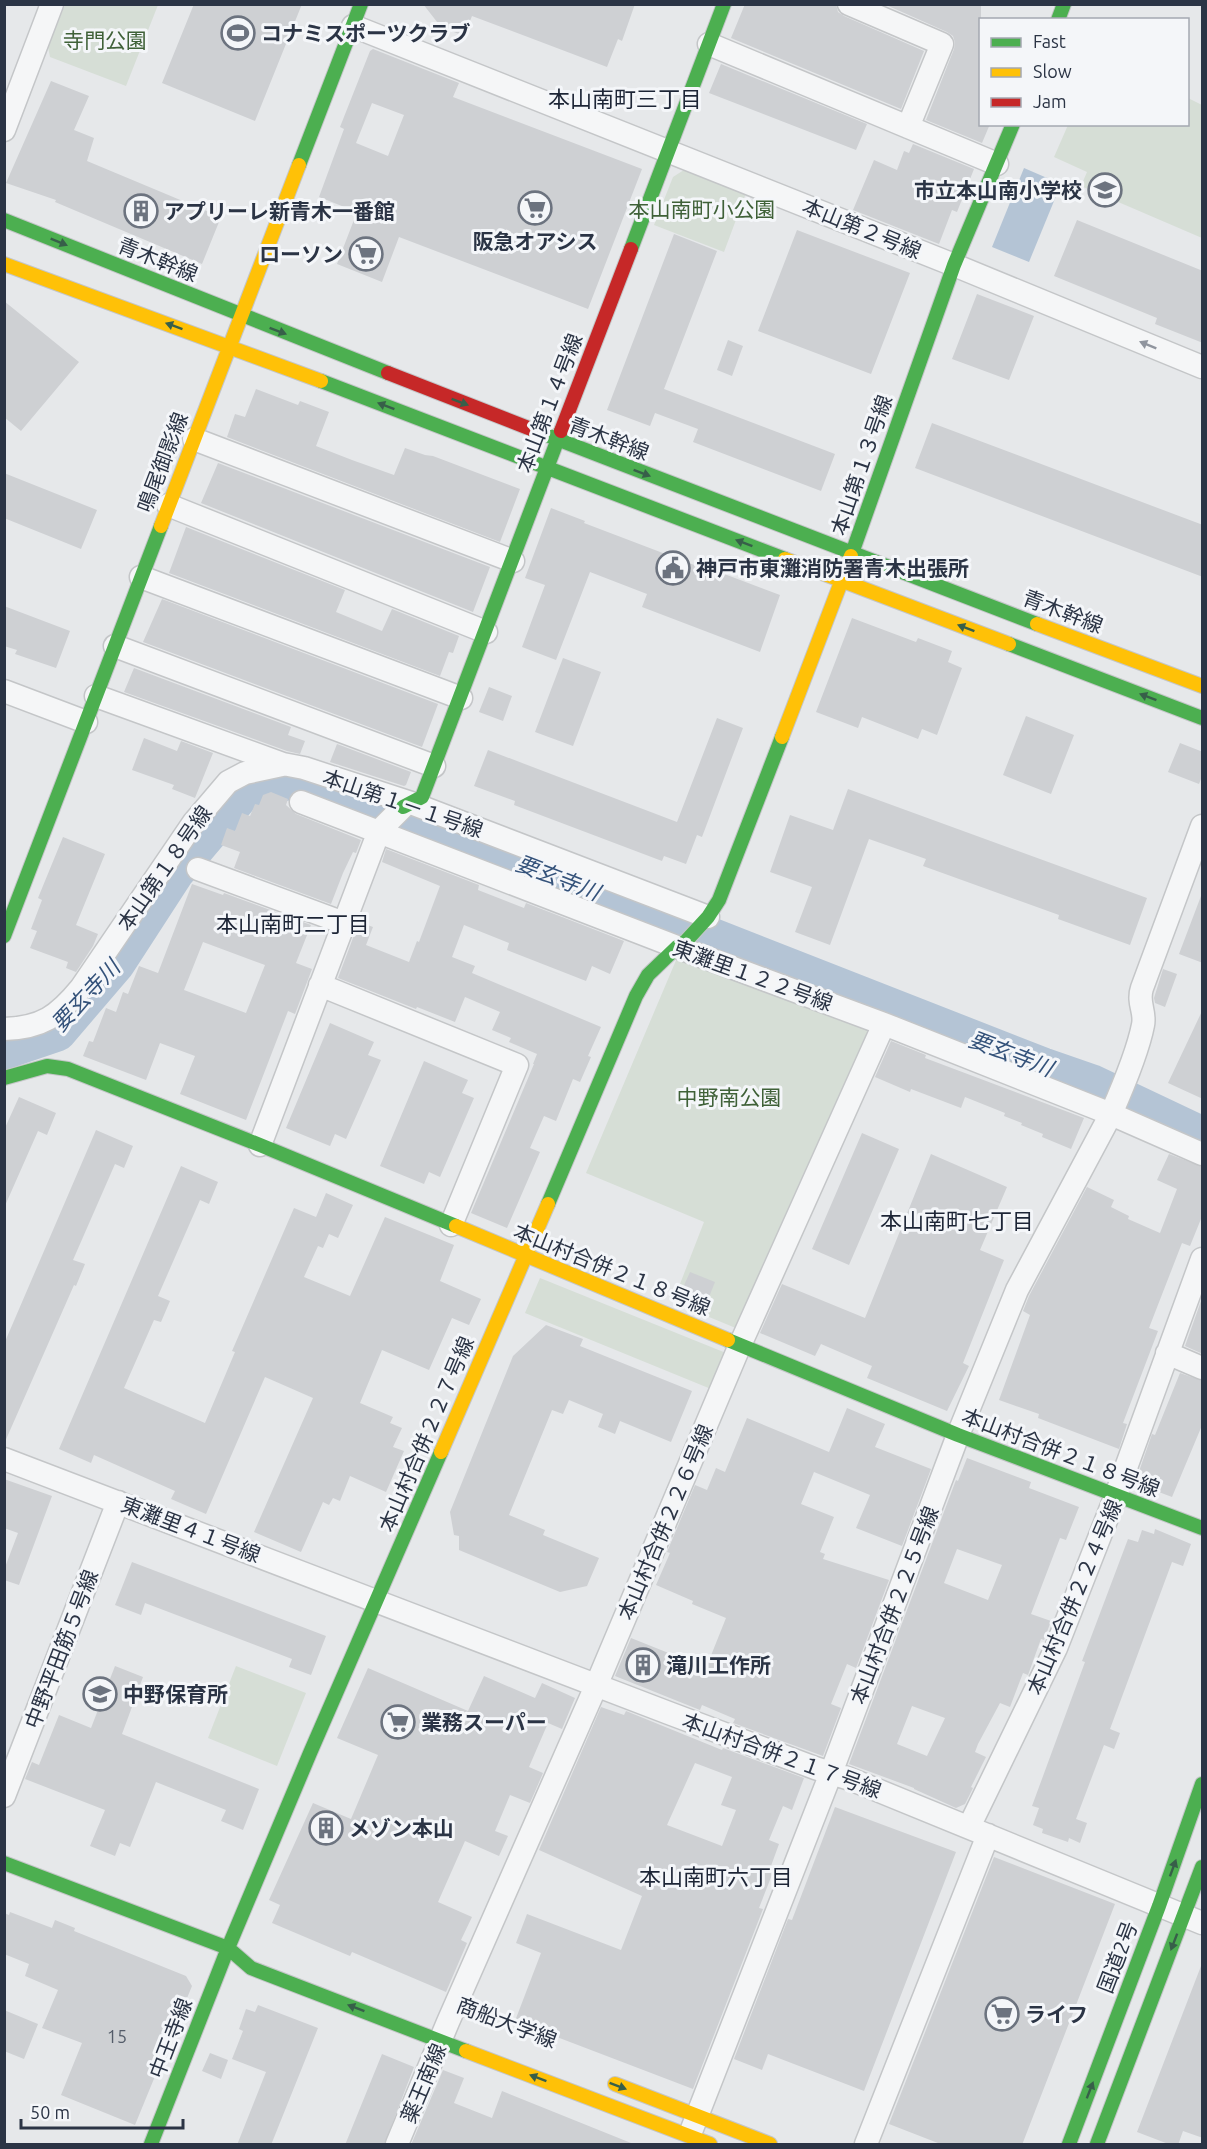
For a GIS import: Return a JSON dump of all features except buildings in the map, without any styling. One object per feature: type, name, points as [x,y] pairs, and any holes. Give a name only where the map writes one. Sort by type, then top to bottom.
[{"type":"main road","name":"鳴尾御影線","points":[[4,936],[362,4]]},
{"type":"main road","name":"本山第１４号線","points":[[407,805],[423,797],[724,4]]},
{"type":"main road","name":"本山第１３号線","points":[[681,944],[707,918],[719,900],[852,554],[954,265],[1012,126]]},
{"type":"main road","name":"青木幹線","points":[[4,220],[557,440],[1203,686]]},
{"type":"main road","points":[[4,264],[229,346],[1203,718]]},
{"type":"main road","name":"本山村合併２２７号線","points":[[228,1948],[310,1752],[526,1257],[636,996],[648,975],[681,944]]},
{"type":"main road","name":"本山村合併２１８号線","points":[[4,1078],[47,1066],[68,1069],[260,1145],[958,1435],[1203,1528]]},
{"type":"main road","name":"国道2号","points":[[1069,2145],[1203,1784]]},
{"type":"main road","name":"商船大学線","points":[[4,1863],[228,1948],[251,1968],[446,2026],[696,2135],[770,2145]]},
{"type":"main road","points":[[1098,2145],[1193,1919],[1203,1867]]},
{"type":"main road","name":"商船大学線","points":[[228,1948],[248,1947]]},
{"type":"main road","name":"中王寺線","points":[[151,2145],[228,1948]]},
{"type":"main road","name":"商船大学線","points":[[600,2079],[696,2135]]},
{"type":"street","points":[[4,130],[52,4]]},
{"type":"street","points":[[849,4],[942,44],[908,127]]},
{"type":"street","name":"本山第２号線","points":[[353,26],[954,265],[1203,367]]},
{"type":"street","points":[[709,44],[997,164]]},
{"type":"street","points":[[194,440],[513,561]]},
{"type":"street","points":[[168,505],[486,632]]},
{"type":"street","points":[[141,577],[461,698]]},
{"type":"street","points":[[115,646],[434,766]]},
{"type":"street","points":[[4,691],[86,722]]},
{"type":"street","name":"本山第１－１号線","points":[[96,696],[283,764],[304,768],[407,805],[707,918]]},
{"type":"street","name":"本山第１８号線","points":[[4,1029],[20,1029],[44,1022],[66,1007],[194,822],[228,782],[245,773],[283,764]]},
{"type":"street","name":"東灘里１２２号線","points":[[301,802],[381,829],[1113,1110],[1203,1154]]},
{"type":"street","points":[[260,1145],[381,829],[407,805]]},
{"type":"street","name":"本山村合併２２５号線","points":[[696,2135],[958,1435],[1017,1290],[1113,1110],[1124,1084],[1144,1022],[1139,997],[1203,826]]},
{"type":"street","points":[[198,869],[344,923]]},
{"type":"street","points":[[320,985],[518,1065],[451,1225]]},
{"type":"street","name":"本山村合併２２６号線","points":[[446,2026],[596,1686],[741,1345],[884,1024]]},
{"type":"street","name":"本山村合併２２４号線","points":[[866,2145],[978,1831],[1056,1648],[1116,1495],[1203,1259]]},
{"type":"street","points":[[1167,1353],[1203,1368]]},
{"type":"street","name":"東灘里４１号線","points":[[4,1459],[377,1600]]},
{"type":"street","name":"中野平田筋５号線","points":[[4,1796],[118,1502]]},
{"type":"street","name":"本山村合併２１７号線","points":[[377,1600],[596,1686],[850,1779],[1193,1919]]},
{"type":"street","name":"薬王南線","points":[[397,2145],[446,2026]]},
{"type":"green space","name":"寺門公園","points":[[65,5],[158,5],[126,86],[50,57],[48,47]]},
{"type":"green space","points":[[1189,98],[1202,105],[1202,238],[1081,186],[1087,172],[1054,157],[1068,126],[1189,126]]},
{"type":"green space","name":"本山南町小公園","points":[[687,168],[746,193],[724,252],[654,225],[673,177]]},
{"type":"green space","name":"中野南公園","points":[[677,958],[870,1029],[738,1329],[673,1302],[704,1222],[586,1173]]},
{"type":"green space","points":[[540,1278],[726,1353],[711,1389],[525,1313]]},
{"type":"green space","points":[[236,1666],[306,1693],[277,1766],[208,1738]]},
{"type":"water","points":[[1024,168],[1061,184],[1029,262],[992,247]]},
{"type":"waterway","name":"要玄寺川","points":[[4,1050],[57,1032],[116,963],[175,872],[246,788],[293,780],[418,822],[1043,1067],[1092,1084],[1202,1136]]},
{"type":"traffic: fast","points":[[299,165],[361,4]]},
{"type":"traffic: fast","points":[[631,249],[724,4]]},
{"type":"traffic: fast","points":[[1059,18],[1064,4]]},
{"type":"traffic: fast","points":[[851,556],[954,265],[1012,126]]},
{"type":"traffic: fast","points":[[4,220],[388,373]]},
{"type":"traffic: fast","points":[[321,381],[785,559]]},
{"type":"traffic: fast","points":[[531,429],[1037,624]]},
{"type":"traffic: fast","points":[[403,807],[422,797],[561,431]]},
{"type":"traffic: fast","points":[[4,936],[161,526]]},
{"type":"traffic: fast","points":[[1009,644],[1202,718]]},
{"type":"traffic: fast","points":[[548,1204],[636,996],[648,975],[686,941],[708,917],[719,900],[782,737]]},
{"type":"traffic: fast","points":[[4,1078],[47,1066],[68,1069],[456,1226]]},
{"type":"traffic: fast","points":[[728,1340],[958,1435],[1202,1528]]},
{"type":"traffic: fast","points":[[151,2144],[228,1948],[441,1452]]},
{"type":"traffic: fast","points":[[1069,2144],[1159,1906],[1202,1784]]},
{"type":"traffic: fast","points":[[4,1863],[228,1948],[251,1968],[466,2051]]},
{"type":"traffic: fast","points":[[1097,2144],[1202,1867]]},
{"type":"traffic: slow","points":[[161,526],[299,165]]},
{"type":"traffic: slow","points":[[4,264],[321,381]]},
{"type":"traffic: slow","points":[[782,737],[851,556]]},
{"type":"traffic: slow","points":[[785,559],[1009,644]]},
{"type":"traffic: slow","points":[[1037,624],[1202,686]]},
{"type":"traffic: slow","points":[[441,1452],[548,1204]]},
{"type":"traffic: slow","points":[[456,1226],[728,1340]]},
{"type":"traffic: slow","points":[[466,2051],[710,2144]]},
{"type":"traffic: slow","points":[[615,2084],[770,2144]]},
{"type":"traffic: jam","points":[[561,431],[631,249]]},
{"type":"traffic: jam","points":[[388,373],[531,429]]},
{"type":"place","name":"コナミスポーツクラブ","points":[[238,33]]},
{"type":"place","name":"市立本山南小学校","points":[[1105,190]]},
{"type":"place","name":"阪急オアシス","points":[[535,208]]},
{"type":"place","name":"アプリーレ新青木一番館","points":[[141,211]]},
{"type":"place","name":"ローソン","points":[[366,254]]},
{"type":"place","name":"神戸市東灘消防署青木出張所","points":[[673,568]]},
{"type":"place","name":"滝川工作所","points":[[643,1665]]},
{"type":"place","name":"中野保育所","points":[[100,1694]]},
{"type":"place","name":"業務スーパー","points":[[398,1722]]},
{"type":"place","name":"メゾン本山","points":[[326,1828]]},
{"type":"place","name":"ライフ","points":[[1002,2014]]},
{"type":"district","name":"本山南町三丁目","points":[[625,98]]},
{"type":"district","name":"本山南町二丁目","points":[[293,923]]},
{"type":"district","name":"本山南町七丁目","points":[[957,1220]]},
{"type":"district","name":"本山南町六丁目","points":[[716,1876]]}]
